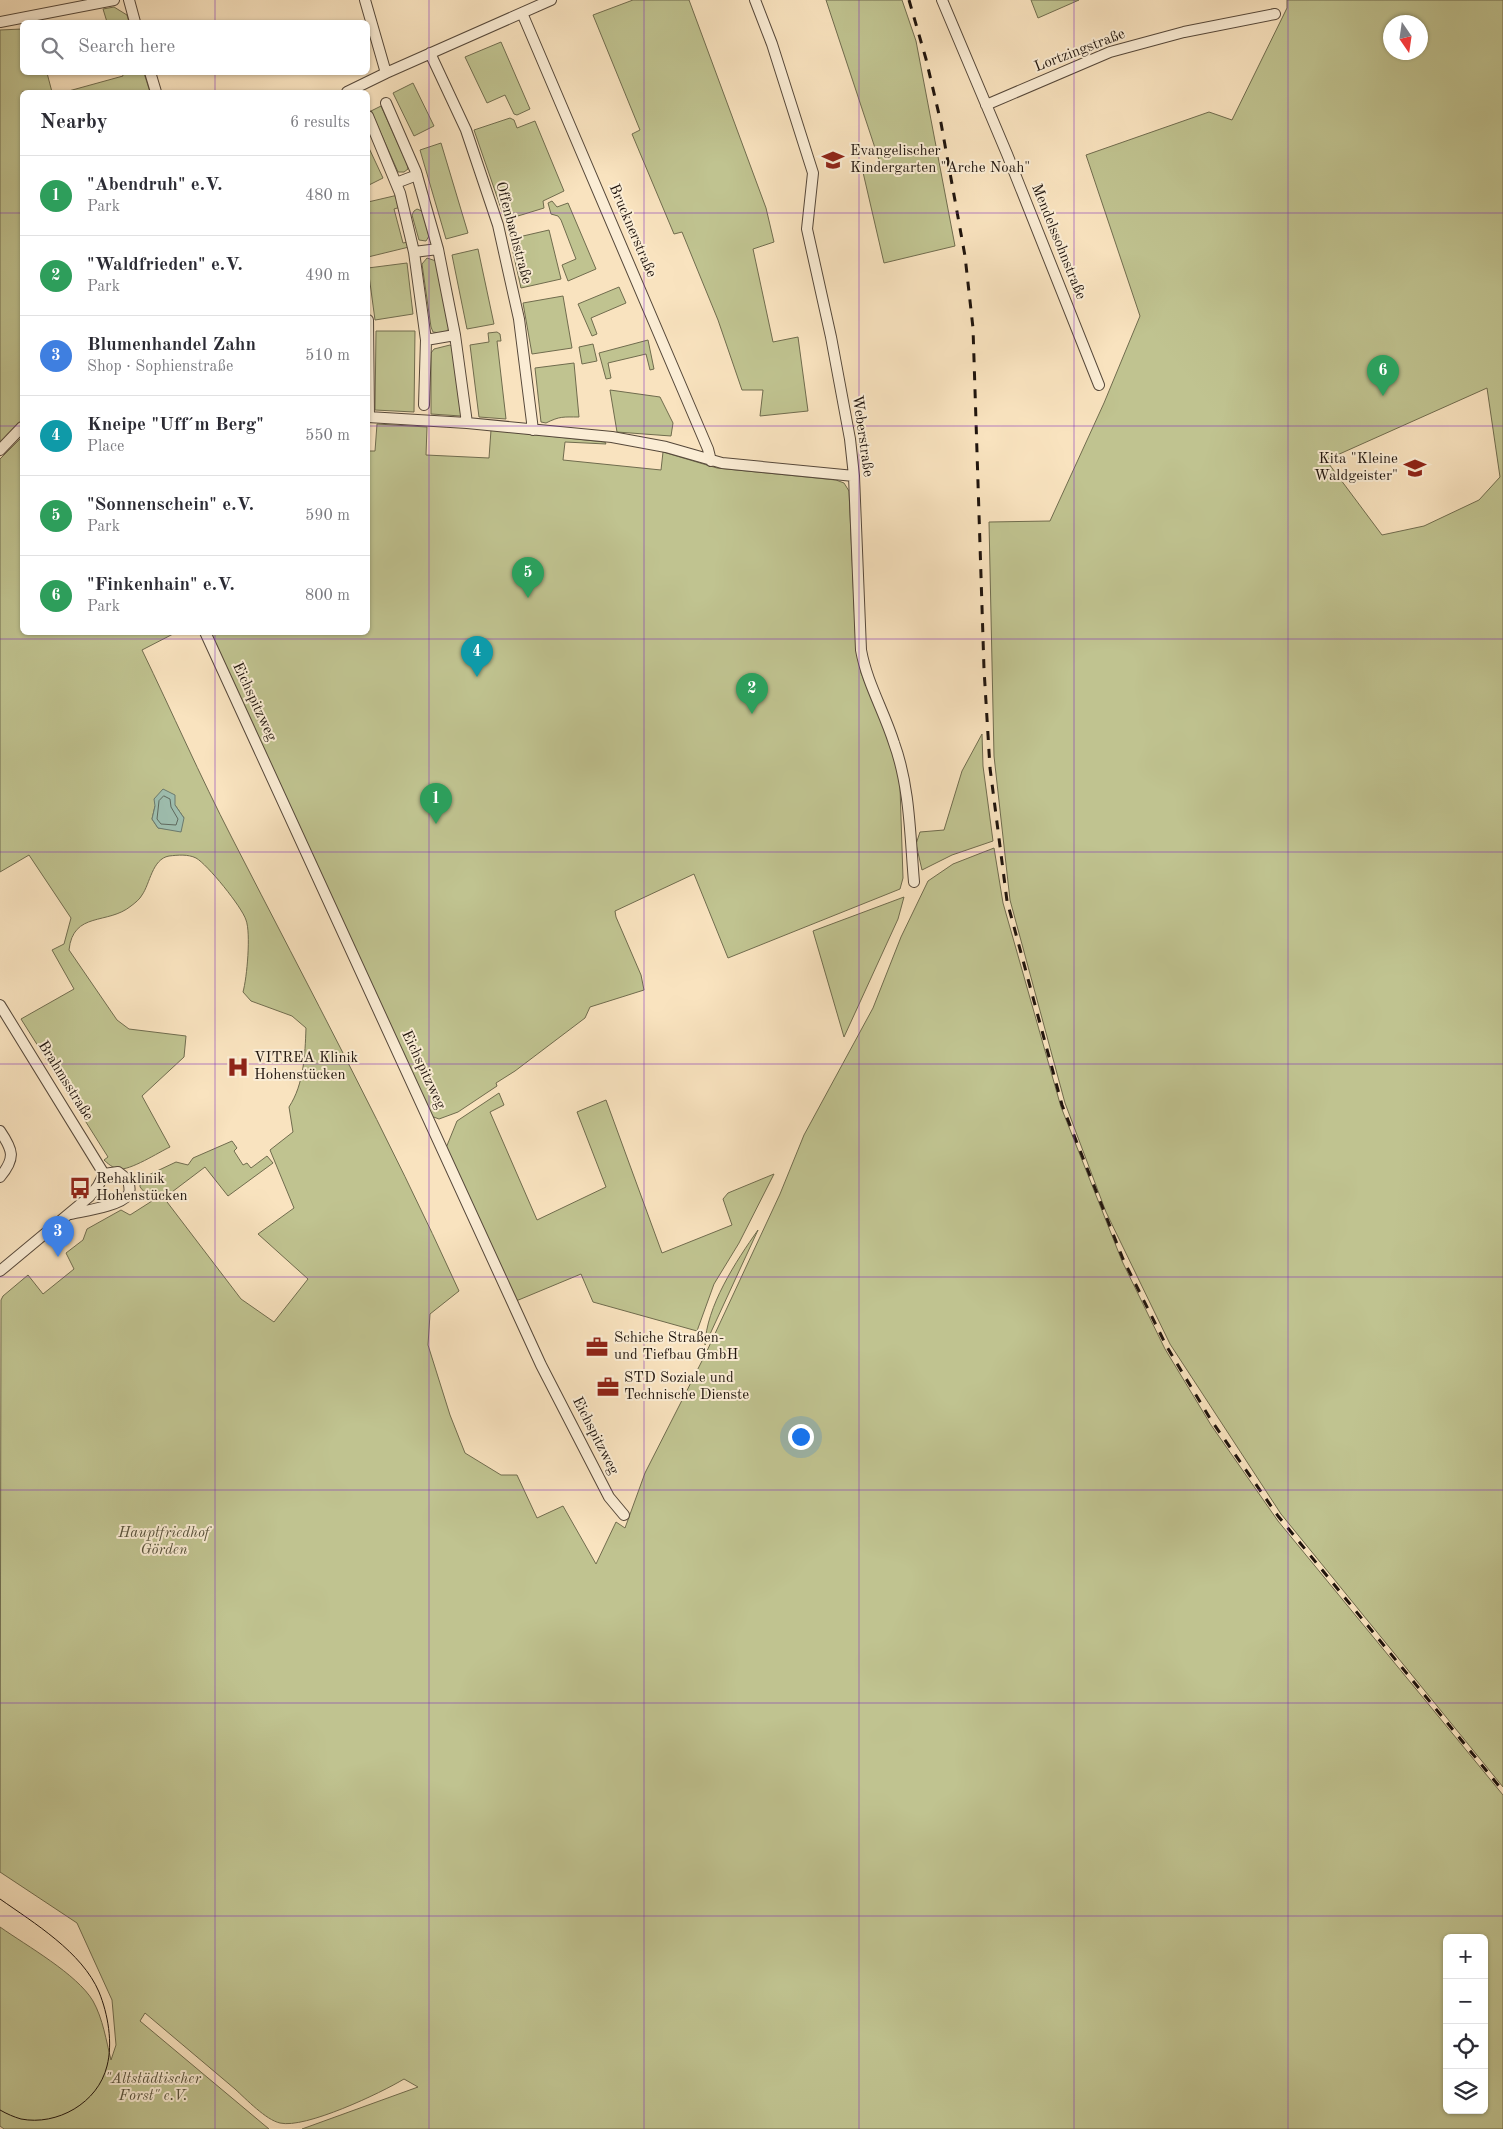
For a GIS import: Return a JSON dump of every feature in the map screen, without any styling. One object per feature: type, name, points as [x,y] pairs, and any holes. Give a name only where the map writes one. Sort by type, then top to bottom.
[{"type":"street","points":[[0,22],[114,0]]},
{"type":"street","points":[[129,0],[134,20]]},
{"type":"street","points":[[365,0],[386,73]]},
{"type":"street","points":[[355,90],[386,73],[551,0]]},
{"type":"street","name":"Weberstraße","points":[[755,0],[772,44],[813,173],[808,229],[850,439],[854,476],[861,650],[865,671],[895,744],[905,786],[914,882]]},
{"type":"street","name":"Mendelssohnstraße","points":[[942,0],[1099,386]]},
{"type":"street","name":"Brucknerstraße","points":[[522,12],[708,449],[711,461]]},
{"type":"street","name":"Lortzingstraße","points":[[986,106],[1110,52],[1184,32],[1275,14]]},
{"type":"street","name":"Offenbachstraße","points":[[430,53],[466,130],[498,225],[519,319],[533,430]]},
{"type":"street","points":[[151,75],[155,90]]},
{"type":"street","points":[[386,103],[417,175],[438,249],[455,335],[467,423]]},
{"type":"street","points":[[370,121],[396,183],[405,211],[414,252],[426,340],[424,405]]},
{"type":"street","points":[[396,183],[417,175]]},
{"type":"street","points":[[414,252],[438,249]]},
{"type":"street","points":[[426,340],[455,335]]},
{"type":"street","points":[[370,417],[467,423],[612,437],[666,447],[711,461],[854,476]]},
{"type":"street","points":[[0,450],[20,429]]},
{"type":"street","name":"Eichspitzweg","points":[[206,635],[542,1365],[609,1497],[624,1514]]},
{"type":"street","name":"Brahmsstraße","points":[[0,1005],[104,1174]]},
{"type":"street","points":[[0,1130],[8,1143],[12,1155],[10,1165],[0,1177]]},
{"type":"street","points":[[0,1271],[67,1214],[89,1197],[98,1186],[104,1174],[118,1172],[128,1180],[130,1189],[128,1196],[117,1202],[67,1214]]},
{"type":"green space","points":[[633,0],[689,0],[766,208],[774,242],[753,249],[773,342],[798,337],[808,411],[760,416],[763,390],[742,390],[718,320],[682,232],[674,234],[632,134],[640,130],[593,15]]},
{"type":"green space","points":[[826,0],[902,0],[916,41],[955,246],[884,263],[862,168],[880,163]]},
{"type":"green space","points":[[1031,0],[1079,0],[1038,18]]},
{"type":"green space","points":[[1287,0],[1503,0],[1503,1787],[1281,1514],[1170,1344],[1106,1212],[1065,1103],[1010,900],[994,756],[989,522],[1050,521],[1104,403],[1140,316],[1086,155],[1209,112],[1232,120],[1287,8]],"holes":[[[1487,388],[1500,477],[1479,500],[1424,526],[1382,535],[1326,460]]]},
{"type":"green space","points":[[114,7],[127,15],[128,20],[106,20],[103,9]]},
{"type":"green space","points":[[20,29],[20,75],[48,75],[51,90],[20,90],[20,424],[0,444],[0,30]]},
{"type":"green space","points":[[501,42],[530,109],[517,115],[514,114],[505,95],[487,103],[465,57]]},
{"type":"green space","points":[[145,75],[149,90],[72,90],[123,76]]},
{"type":"green space","points":[[413,83],[434,126],[414,136],[393,93]]},
{"type":"green space","points":[[381,106],[407,164],[408,169],[404,172],[398,172],[371,111]]},
{"type":"green space","points":[[510,118],[514,120],[517,128],[535,121],[564,191],[543,201],[544,208],[505,220],[474,130]]},
{"type":"green space","points":[[441,143],[468,233],[446,239],[420,150]]},
{"type":"green space","points":[[370,150],[383,178],[370,184]]},
{"type":"green space","points":[[398,195],[401,207],[394,209],[403,243],[408,242],[409,247],[370,257],[370,202]]},
{"type":"green space","points":[[552,201],[557,207],[568,203],[596,269],[568,281],[562,265],[576,259],[561,220],[558,216],[551,214],[548,203]]},
{"type":"green space","points":[[417,209],[422,211],[429,236],[426,241],[419,240],[412,215]]},
{"type":"green space","points":[[549,230],[561,279],[521,288],[510,239]]},
{"type":"green space","points":[[478,249],[494,324],[467,329],[452,255]]},
{"type":"green space","points":[[427,258],[436,261],[450,327],[447,331],[440,333],[433,332],[431,327],[422,264]]},
{"type":"green space","points":[[407,263],[413,314],[375,320],[370,268]]},
{"type":"green space","points":[[619,287],[626,303],[591,318],[597,334],[592,336],[578,304]]},
{"type":"green space","points":[[563,296],[572,348],[532,354],[523,303]]},
{"type":"green space","points":[[376,331],[415,331],[414,412],[375,410]]},
{"type":"green space","points":[[497,332],[500,334],[501,341],[497,341],[506,419],[479,417],[470,345],[489,342],[488,333]]},
{"type":"green space","points":[[648,340],[654,369],[650,370],[646,354],[608,363],[611,378],[606,379],[599,353]]},
{"type":"green space","points":[[593,344],[597,361],[582,364],[579,347]]},
{"type":"green space","points":[[450,345],[453,348],[461,416],[431,414],[431,353],[434,349]]},
{"type":"green space","points":[[574,363],[579,417],[562,417],[546,423],[541,422],[535,368]]},
{"type":"green space","points":[[610,390],[660,397],[673,423],[671,436],[617,432]]},
{"type":"green space","points":[[377,424],[427,427],[426,455],[489,458],[491,430],[605,442],[606,444],[565,442],[563,460],[661,470],[663,452],[717,468],[836,480],[844,483],[849,491],[856,646],[861,673],[887,735],[895,744],[900,787],[903,878],[900,889],[728,958],[694,874],[615,911],[641,975],[644,990],[590,1007],[585,1018],[515,1071],[496,1083],[497,1086],[458,1112],[439,1119],[431,1116],[210,635],[370,635],[370,451],[375,451]]},
{"type":"green space","points":[[20,439],[20,635],[171,635],[142,650],[220,815],[377,1120],[459,1291],[430,1314],[428,1345],[450,1415],[465,1453],[501,1475],[517,1475],[537,1518],[563,1506],[596,1564],[616,1522],[625,1528],[645,1473],[706,1353],[780,1194],[804,1135],[873,1008],[901,937],[928,881],[953,864],[994,848],[1003,903],[1061,1107],[1122,1261],[1165,1349],[1211,1425],[1278,1521],[1503,1795],[1503,2129],[302,2129],[418,2087],[404,2079],[361,2101],[324,2115],[307,2121],[280,2123],[256,2109],[145,2013],[140,2021],[269,2129],[4,2129],[0,2126],[0,1927],[64,1971],[86,1991],[99,2015],[111,2060],[116,2045],[112,2000],[77,1923],[0,1872],[1,1300],[3,1296],[28,1275],[43,1294],[74,1269],[66,1253],[83,1240],[87,1229],[121,1210],[130,1215],[152,1201],[140,1187],[140,1179],[176,1162],[188,1165],[193,1158],[232,1141],[237,1148],[234,1151],[243,1165],[247,1163],[251,1168],[267,1156],[273,1163],[228,1196],[205,1167],[164,1198],[241,1299],[274,1322],[308,1279],[258,1234],[294,1208],[270,1150],[293,1132],[289,1107],[301,1079],[306,1028],[292,1016],[251,1001],[243,992],[248,956],[248,935],[246,920],[243,914],[216,877],[196,858],[186,855],[169,856],[163,858],[155,867],[145,890],[137,901],[122,912],[84,924],[77,929],[72,938],[69,950],[117,1020],[129,1029],[186,1036],[184,1057],[142,1096],[170,1147],[130,1167],[118,1169],[112,1167],[104,1160],[108,1157],[21,1019],[74,989],[52,950],[64,944],[71,918],[29,855],[0,872],[0,459]],"holes":[[[175,805],[184,818],[168,829],[158,828],[152,819],[155,806]]]},
{"type":"green space","points":[[982,734],[983,766],[993,841],[952,855],[922,870],[916,844],[920,832],[944,830],[962,771]]},
{"type":"green space","points":[[904,897],[898,919],[844,1037],[813,931]]},
{"type":"green space","points":[[499,1093],[504,1105],[490,1112],[537,1220],[606,1187],[577,1112],[606,1100],[662,1253],[732,1225],[723,1199],[728,1193],[774,1174],[739,1243],[714,1284],[697,1331],[593,1302],[581,1274],[516,1301],[446,1148],[457,1121]]},
{"type":"green space","points":[[758,1230],[705,1345],[707,1330],[716,1300],[732,1270]]},
{"type":"water","points":[[163,789],[175,795],[175,805],[184,818],[181,832],[158,828],[152,819],[155,806],[154,799]]},
{"type":"tram line","points":[[0,1899],[42,1928],[81,1964],[99,1992],[109,2029],[110,2048],[107,2066],[95,2091],[74,2109],[48,2119],[35,2120],[21,2119],[0,2110]]},
{"type":"railway","points":[[909,0],[926,59],[941,123],[965,256],[973,328],[984,669],[990,768],[1007,901],[1062,1105],[1123,1259],[1167,1347],[1211,1420],[1278,1516],[1503,1791]]},
{"type":"place","name":"Evangelischer Kindergarten \"Arche Noah\"","points":[[833,160]]},
{"type":"place","name":"\"Finkenhain\" e.V.","points":[[1383,396]]},
{"type":"place","name":"Kita \"Kleine Waldgeister\"","points":[[1415,468]]},
{"type":"place","name":"\"Sonnenschein\" e.V.","points":[[528,598]]},
{"type":"place","name":"Kneipe \"Uff´m Berg\"","points":[[477,677]]},
{"type":"place","name":"\"Waldfrieden\" e.V.","points":[[752,714]]},
{"type":"place","name":"\"Abendruh\" e.V.","points":[[436,824]]},
{"type":"place","name":"VITREA Klinik Hohenstücken","points":[[238,1067]]},
{"type":"place","name":"Rehaklinik Hohenstücken","points":[[80,1188]]},
{"type":"place","name":"Blumenhandel Zahn","points":[[58,1257]]},
{"type":"place","name":"Schiche Straßen- und Tiefbau GmbH","points":[[597,1347]]},
{"type":"place","name":"STD Soziale und Technische Dienste","points":[[608,1387]]},
{"type":"park label","name":"Hauptfriedhof Görden","points":[[164,1542]]},
{"type":"park label","name":"\"Altstädtischer Forst\" e.V.","points":[[153,2088]]}]
